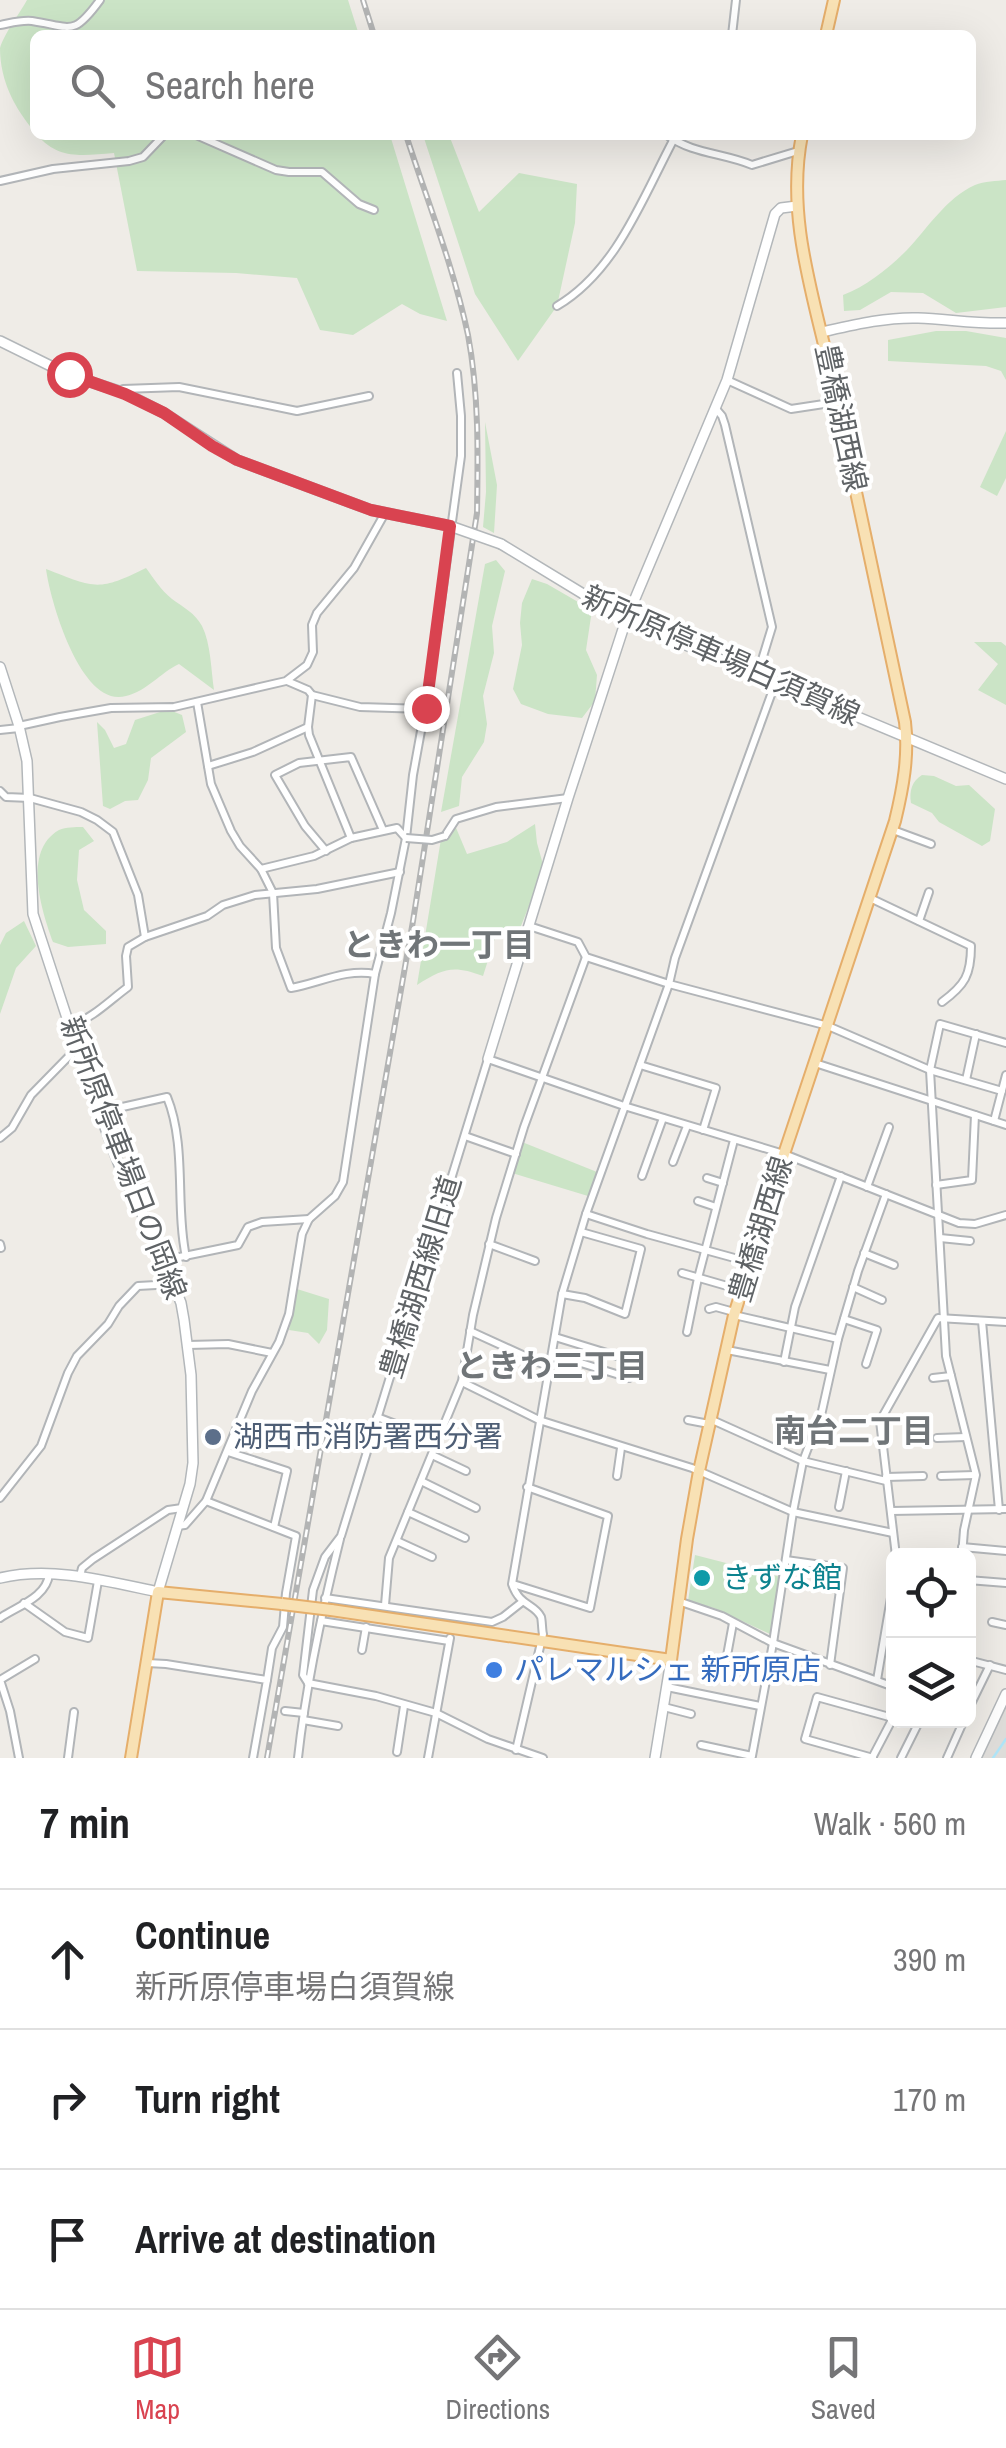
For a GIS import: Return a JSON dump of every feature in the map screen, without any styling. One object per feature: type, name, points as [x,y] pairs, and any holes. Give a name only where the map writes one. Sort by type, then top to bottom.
[{"type":"main road","points":[[827,30],[834,0]]},
{"type":"main road","name":"豊橋湖西線","points":[[671,1660],[699,1472],[734,1314],[903,788],[906,722],[800,240],[797,206],[801,140]]},
{"type":"main road","name":"豊橋湖西線旧道","points":[[488,1058],[626,620],[727,380],[774,214],[781,208],[797,206]]},
{"type":"main road","points":[[822,332],[871,321],[914,318],[1006,323]]},
{"type":"main road","name":"新所原停車場白須賀線","points":[[0,341],[164,413],[237,460],[371,510],[450,526],[502,544],[626,620],[1006,780]]},
{"type":"main road","name":"新所原停車場日の岡線","points":[[0,667],[27,762],[33,914],[124,1178],[148,1222],[181,1303],[194,1424],[192,1463],[190,1484],[158,1592]]},
{"type":"main road","points":[[0,1578],[49,1572],[158,1592],[331,1610],[671,1660],[655,1758]]},
{"type":"main road","points":[[131,1758],[158,1592]]},
{"type":"main road","points":[[976,1758],[1006,1694]]},
{"type":"street","points":[[0,25],[28,21],[76,27],[100,0]]},
{"type":"street","points":[[733,30],[736,0]]},
{"type":"street","points":[[0,181],[53,169],[129,162],[142,157],[159,140]]},
{"type":"street","points":[[207,140],[276,170],[322,172],[344,193],[374,210]]},
{"type":"street","points":[[557,306],[586,285],[628,230],[671,140]]},
{"type":"street","points":[[677,140],[692,149],[735,157],[752,165],[798,151]]},
{"type":"street","points":[[176,1526],[185,1525],[206,1501],[234,1428],[279,1342],[289,1314],[302,1234],[309,1220],[335,1196],[343,1182],[375,974],[400,872],[426,708],[461,456],[457,373]]},
{"type":"street","points":[[727,380],[791,409],[837,402]]},
{"type":"street","points":[[112,390],[179,387],[296,410],[369,396]]},
{"type":"street","points":[[716,408],[725,425],[772,627],[758,676]]},
{"type":"street","points":[[0,730],[111,708],[174,707],[286,680],[307,665],[313,652],[312,624],[317,613],[354,568],[385,512]]},
{"type":"street","points":[[286,680],[312,695],[360,707],[426,708]]},
{"type":"street","points":[[516,1750],[541,1642],[542,1618],[522,1602],[512,1584],[562,1294],[675,958],[775,684]]},
{"type":"street","points":[[312,695],[308,726],[351,838]]},
{"type":"street","points":[[197,702],[211,784],[224,817],[273,893],[276,948],[291,988],[348,973],[375,974]]},
{"type":"street","points":[[208,766],[253,752],[308,726]]},
{"type":"street","points":[[326,851],[286,798],[275,775],[299,764],[351,757],[383,830]]},
{"type":"street","points":[[0,791],[6,797],[30,798],[81,812],[113,832],[138,894],[146,937]]},
{"type":"street","points":[[261,869],[383,830],[397,828],[406,838],[432,840],[445,836],[456,819],[496,807],[568,798]]},
{"type":"street","points":[[892,830],[931,844]]},
{"type":"street","points":[[71,1026],[100,1011],[128,987],[128,947],[146,937],[255,895],[317,889],[400,872]]},
{"type":"street","points":[[919,921],[929,892]]},
{"type":"street","points":[[870,898],[971,946],[971,965],[961,988],[942,1002]]},
{"type":"street","points":[[529,926],[578,942],[586,957],[669,984],[828,1026],[930,1070],[1002,1090]]},
{"type":"street","points":[[385,1605],[389,1558],[462,1382],[489,1244],[542,1076],[586,957]]},
{"type":"street","points":[[962,1548],[976,1475],[946,1356],[930,1070],[940,1024],[1006,1043]]},
{"type":"street","points":[[966,1080],[976,1034]]},
{"type":"street","points":[[0,1138],[12,1128],[31,1094],[77,1048]]},
{"type":"street","points":[[488,1058],[624,1106],[784,1154],[959,1223],[976,1224],[1006,1215]]},
{"type":"street","name":"豊橋湖西線旧道","points":[[308,1683],[303,1675],[313,1590],[326,1558],[341,1536],[488,1058]]},
{"type":"street","points":[[639,1064],[716,1088],[703,1130]]},
{"type":"street","points":[[815,1064],[1006,1125]]},
{"type":"street","points":[[994,1121],[1006,1075]]},
{"type":"street","points":[[100,1112],[167,1097],[176,1130],[186,1257]]},
{"type":"street","points":[[936,1185],[972,1180],[975,1115]]},
{"type":"street","points":[[642,1176],[663,1118]]},
{"type":"street","points":[[673,1162],[687,1126]]},
{"type":"street","points":[[867,1187],[890,1127]]},
{"type":"street","points":[[465,1136],[516,1154]]},
{"type":"street","points":[[687,1332],[734,1140]]},
{"type":"street","points":[[784,1362],[794,1307],[840,1176]]},
{"type":"street","points":[[707,1178],[723,1183]]},
{"type":"street","points":[[701,1745],[752,1756],[803,1461],[822,1410],[853,1287],[886,1194]]},
{"type":"street","points":[[698,1201],[717,1207]]},
{"type":"street","points":[[586,1214],[749,1262]]},
{"type":"street","points":[[164,1260],[238,1246],[248,1227],[262,1222],[309,1220]]},
{"type":"street","points":[[562,1294],[585,1298],[625,1314],[641,1248],[580,1232]]},
{"type":"street","points":[[940,1238],[970,1241]]},
{"type":"street","points":[[489,1244],[535,1261]]},
{"type":"street","points":[[864,1253],[894,1265]]},
{"type":"street","points":[[682,1273],[741,1290]]},
{"type":"street","points":[[0,1498],[41,1446],[78,1356],[138,1286],[174,1284]]},
{"type":"street","points":[[853,1287],[882,1300]]},
{"type":"street","points":[[710,1309],[838,1339]]},
{"type":"street","points":[[895,1548],[880,1422],[938,1318],[1006,1322]]},
{"type":"street","points":[[844,1319],[878,1330],[866,1364]]},
{"type":"street","points":[[890,1511],[1002,1510],[982,1321]]},
{"type":"street","points":[[470,1331],[549,1366]]},
{"type":"street","points":[[555,1337],[620,1357]]},
{"type":"street","points":[[188,1345],[228,1344],[272,1353]]},
{"type":"street","points":[[726,1350],[830,1370]]},
{"type":"street","points":[[552,1354],[629,1378]]},
{"type":"street","points":[[933,1378],[951,1376]]},
{"type":"street","points":[[462,1382],[539,1420],[699,1472],[793,1512],[892,1533]]},
{"type":"street","points":[[377,1418],[438,1440]]},
{"type":"street","points":[[688,1420],[710,1422],[803,1461],[886,1479],[923,1476]]},
{"type":"street","points":[[442,1431],[462,1440]]},
{"type":"street","points":[[937,1438],[966,1437]]},
{"type":"street","points":[[616,1476],[621,1447]]},
{"type":"street","points":[[228,1452],[287,1471],[274,1527]]},
{"type":"street","points":[[432,1455],[466,1470]]},
{"type":"street","points":[[839,1507],[846,1471]]},
{"type":"street","points":[[941,1476],[976,1475]]},
{"type":"street","points":[[421,1481],[476,1508]]},
{"type":"street","points":[[512,1584],[590,1608],[608,1516],[527,1488]]},
{"type":"street","points":[[206,1501],[296,1536],[283,1627],[272,1648],[252,1758]]},
{"type":"street","points":[[80,1578],[85,1564],[168,1510],[182,1508]]},
{"type":"street","points":[[408,1512],[465,1538]]},
{"type":"street","points":[[298,1758],[308,1683],[341,1536]]},
{"type":"street","points":[[397,1541],[432,1557]]},
{"type":"street","points":[[976,1551],[1006,1552]]},
{"type":"street","points":[[786,1560],[842,1568],[830,1665]]},
{"type":"street","points":[[0,1618],[44,1591],[49,1572]]},
{"type":"street","points":[[24,1603],[64,1632],[88,1638],[98,1581]]},
{"type":"street","points":[[976,1581],[1006,1583]]},
{"type":"street","points":[[325,1598],[492,1622],[522,1602]]},
{"type":"street","points":[[678,1602],[722,1616],[774,1643],[830,1665],[886,1684]]},
{"type":"street","points":[[321,1621],[450,1639],[428,1758]]},
{"type":"street","points":[[992,1622],[1006,1624]]},
{"type":"street","points":[[726,1661],[733,1623]]},
{"type":"street","points":[[362,1650],[366,1627]]},
{"type":"street","points":[[877,1680],[886,1627]]},
{"type":"street","points":[[18,1758],[0,1680],[36,1659]]},
{"type":"street","points":[[976,1662],[1006,1670]]},
{"type":"street","points":[[146,1664],[267,1680]]},
{"type":"street","points":[[976,1694],[990,1665]]},
{"type":"street","points":[[308,1683],[436,1713],[516,1750],[543,1758]]},
{"type":"street","points":[[667,1687],[760,1706]]},
{"type":"street","points":[[886,1716],[817,1698],[805,1739],[872,1758],[888,1728]]},
{"type":"street","points":[[397,1752],[404,1706]]},
{"type":"street","points":[[663,1707],[692,1714]]},
{"type":"street","points":[[285,1710],[338,1726]]},
{"type":"street","points":[[68,1758],[74,1712]]},
{"type":"street","points":[[901,1758],[916,1728]]},
{"type":"street","points":[[947,1758],[960,1728]]},
{"type":"shaded area","points":[[1006,1699],[1006,1758],[982,1758]]},
{"type":"green space","points":[[27,0],[348,0],[357,30],[30,30],[30,126],[10,94],[1,60],[2,42]]},
{"type":"green space","points":[[43,140],[392,140],[447,321],[402,304],[353,335],[320,330],[297,278],[137,271],[114,153],[64,153]]},
{"type":"green space","points":[[425,140],[451,140],[479,212],[519,173],[577,184],[575,223],[557,306],[518,361],[475,294]]},
{"type":"green space","points":[[1006,180],[1006,307],[956,313],[923,293],[891,292],[860,310],[844,311],[843,295],[869,282],[893,263],[955,197],[979,184]]},
{"type":"green space","points":[[936,331],[1006,338],[1006,380],[1001,371],[986,366],[888,361],[888,340]]},
{"type":"green space","points":[[485,422],[497,485],[494,533],[483,527]]},
{"type":"green space","points":[[1006,431],[1006,478],[997,496],[980,487]]},
{"type":"green space","points":[[496,560],[505,571],[492,626],[494,653],[483,696],[487,724],[484,742],[462,777],[459,806],[441,812],[485,564]]},
{"type":"green space","points":[[146,568],[164,592],[202,626],[214,690],[179,664],[134,694],[110,696],[82,670],[61,626],[46,569],[96,585]]},
{"type":"green space","points":[[532,579],[592,610],[586,650],[597,675],[595,701],[582,718],[548,714],[521,704],[513,689],[522,645],[522,603]]},
{"type":"green space","points":[[974,642],[1001,642],[1006,646],[1006,705],[978,690],[998,664]]},
{"type":"green space","points":[[172,711],[182,715],[186,732],[151,758],[148,780],[138,800],[125,801],[110,809],[103,806],[97,722],[114,748],[126,744],[135,720]]},
{"type":"green space","points":[[922,775],[956,786],[969,785],[995,809],[990,841],[982,846],[911,803],[912,787]]},
{"type":"green space","points":[[454,823],[467,854],[507,842],[535,824],[544,868],[519,931],[514,936],[497,932],[483,976],[449,970],[417,985],[441,839]]},
{"type":"green space","points":[[83,827],[94,841],[79,850],[77,880],[84,910],[106,931],[106,944],[68,947],[53,942],[40,898],[38,866],[48,840],[59,830]]},
{"type":"green space","points":[[24,921],[36,946],[16,968],[0,1014],[0,945],[6,933]]},
{"type":"green space","points":[[522,1142],[597,1172],[588,1196],[512,1173]]},
{"type":"green space","points":[[297,1289],[329,1299],[327,1330],[319,1344],[308,1333],[289,1330]]},
{"type":"green space","points":[[695,1555],[781,1577],[772,1635],[714,1608],[688,1601]]},
{"type":"waterway","points":[[993,1758],[1006,1739]]},
{"type":"railway","points":[[363,0],[372,30]]},
{"type":"railway","points":[[267,1758],[413,921],[477,513],[476,402],[468,335],[448,259],[408,140]]},
{"type":"place","name":"湖西市消防署西分署","points":[[213,1437]]},
{"type":"place","name":"きずな館","points":[[702,1578]]},
{"type":"place","name":"パレマルシェ 新所原店","points":[[494,1670]]},
{"type":"district","name":"ときわ一丁目","points":[[439,945]]},
{"type":"district","name":"ときわ三丁目","points":[[552,1366]]},
{"type":"district","name":"南台二丁目","points":[[854,1431]]},
{"type":"route","points":[[69,374],[164,413],[237,460],[371,510],[450,526],[426,708]]}]
